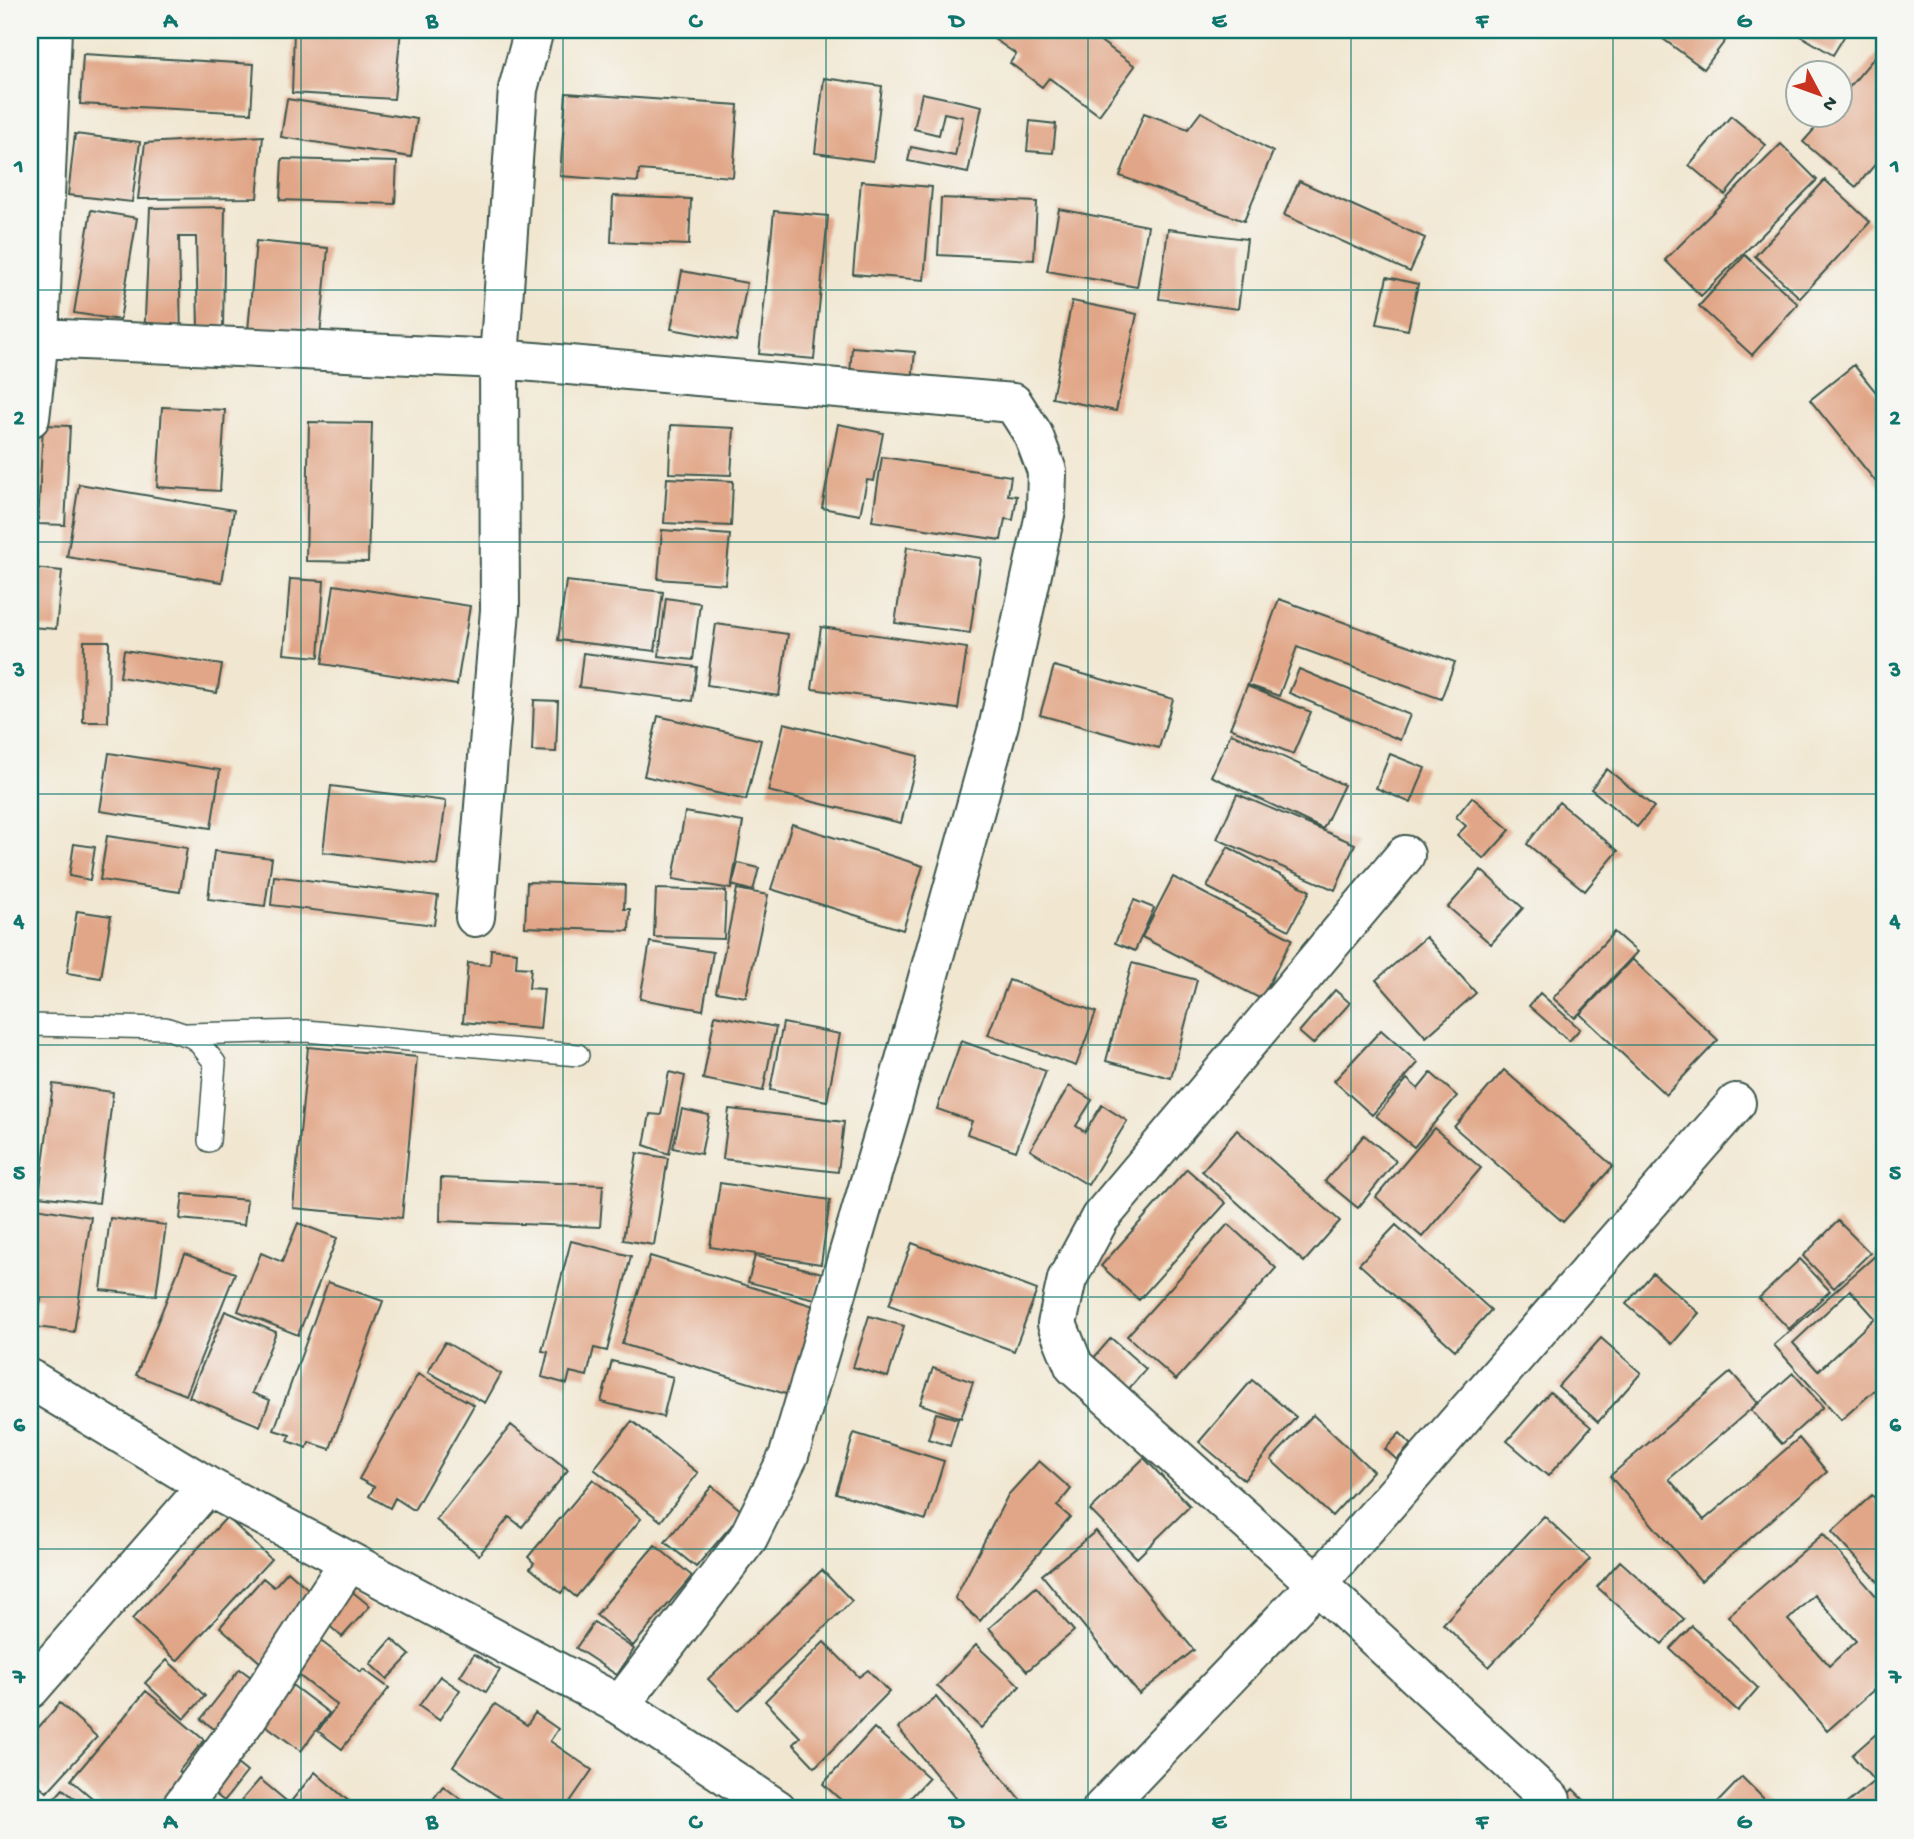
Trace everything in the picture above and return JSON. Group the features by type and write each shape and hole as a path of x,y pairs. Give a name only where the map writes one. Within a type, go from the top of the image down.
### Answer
{"street":[{"path":"475,917 500,610 499,359 518,89 534,30"},
{"path":"30,418 39,338 44,51"},
{"path":"39,338 499,359 1013,403 1034,434 1047,471 1046,510 999,724 891,1110 789,1455 748,1538 620,1705"},
{"path":"1405,855 1100,1218 1067,1279 1057,1324 1074,1366 1317,1584 1551,1800"},
{"path":"1102,1809 1317,1584 1736,1103"},
{"path":"30,1379 207,1486 620,1705 777,1809"},
{"path":"30,1689 207,1486"},
{"path":"180,1809 247,1718 349,1562"}],"lane":[{"path":"30,1025 165,1028 187,1034 306,1031 578,1055"},
{"path":"187,1034 206,1049 215,1063 209,1141"}],"building":[{"path":"294,30 401,30 394,99 292,93"},
{"path":"981,30 1085,30 1135,66 1099,115 1049,78 1042,87 1010,63 1016,54"},
{"path":"1651,30 1733,30 1704,69"},
{"path":"1791,30 1848,30 1833,55"},
{"path":"1884,46 1884,154 1856,187 1803,142 1814,130 1854,130 1854,81"},
{"path":"83,54 254,64 251,113 80,104"},
{"path":"824,78 882,86 873,161 815,153"},
{"path":"566,93 738,105 733,177 639,170 638,182 560,176"},
{"path":"922,93 982,106 968,173 908,161 911,147 955,156 963,117 944,113 939,135 914,129"},
{"path":"287,99 417,119 411,157 281,137"},
{"path":"1201,112 1273,152 1244,221 1120,176 1144,113 1188,129"},
{"path":"1731,116 1766,145 1725,195 1689,165"},
{"path":"1030,121 1056,124 1053,153 1027,151"},
{"path":"75,134 140,142 132,202 68,195"},
{"path":"263,136 257,198 138,199 145,143"},
{"path":"1781,144 1817,180 1701,296 1665,260"},
{"path":"282,159 397,162 395,204 280,200"},
{"path":"1825,180 1870,222 1800,298 1755,256"},
{"path":"861,181 932,187 924,280 853,274"},
{"path":"1299,181 1425,238 1410,272 1284,215"},
{"path":"613,196 691,199 689,245 611,242"},
{"path":"941,198 1037,202 1034,260 938,255"},
{"path":"225,207 223,327 198,328 196,237 179,237 181,338 144,340 150,208"},
{"path":"1059,209 1148,226 1137,287 1047,271"},
{"path":"91,210 137,218 120,320 74,313"},
{"path":"774,211 828,216 814,359 759,354"},
{"path":"1168,229 1247,239 1238,309 1159,299"},
{"path":"256,241 328,248 319,348 247,342"},
{"path":"1745,255 1798,304 1752,355 1699,306"},
{"path":"682,271 747,283 736,341 671,329"},
{"path":"1387,277 1418,284 1408,330 1377,324"},
{"path":"1072,301 1137,314 1116,411 1052,398"},
{"path":"852,347 915,352 912,380 850,375"},
{"path":"1854,365 1884,402 1884,492 1810,400"},
{"path":"162,407 225,410 220,491 157,487"},
{"path":"309,422 372,423 368,562 306,561"},
{"path":"838,424 883,433 874,481 867,480 860,515 822,508"},
{"path":"43,425 70,426 65,525 38,524"},
{"path":"671,425 734,428 731,475 669,473"},
{"path":"882,457 1011,476 1008,495 1017,496 1013,520 1005,519 1001,540 872,521"},
{"path":"667,478 733,481 731,526 664,523"},
{"path":"79,484 234,510 222,582 67,557"},
{"path":"662,530 730,535 725,584 658,579"},
{"path":"907,547 981,558 970,633 895,623"},
{"path":"33,568 62,571 56,629 30,627"},
{"path":"290,579 324,581 319,657 284,654"},
{"path":"566,581 663,592 655,651 558,640"},
{"path":"334,585 470,606 457,685 322,664"},
{"path":"666,598 700,603 693,660 659,656"},
{"path":"1279,599 1455,662 1441,699 1297,647 1279,696 1248,685"},
{"path":"716,624 788,634 779,696 707,685"},
{"path":"821,627 967,648 958,709 812,689"},
{"path":"84,641 109,641 108,722 83,722"},
{"path":"124,650 222,665 217,693 120,677"},
{"path":"583,653 697,667 692,701 579,687"},
{"path":"1054,666 1173,699 1159,748 1040,715"},
{"path":"1299,669 1410,715 1400,740 1289,693"},
{"path":"1247,686 1311,712 1293,754 1230,728"},
{"path":"534,700 558,701 556,752 532,751"},
{"path":"658,716 761,740 746,800 644,776"},
{"path":"784,723 918,756 901,823 768,791"},
{"path":"1231,733 1344,785 1323,829 1211,776"},
{"path":"109,753 220,770 211,828 100,811"},
{"path":"1390,754 1425,768 1411,803 1376,788"},
{"path":"1607,769 1654,807 1637,827 1591,789"},
{"path":"331,786 446,801 437,865 323,852"},
{"path":"1237,794 1355,844 1335,890 1217,839"},
{"path":"1472,797 1510,830 1484,859 1457,835 1466,826 1456,817"},
{"path":"1559,802 1618,851 1585,891 1527,844"},
{"path":"685,812 743,822 731,889 673,879"},
{"path":"792,824 923,866 903,930 771,889"},
{"path":"107,836 187,848 180,892 100,880"},
{"path":"74,844 95,847 90,880 69,876"},
{"path":"1228,847 1310,891 1289,930 1207,887"},
{"path":"214,851 272,858 265,906 208,899"},
{"path":"738,863 759,868 753,891 732,885"},
{"path":"1481,870 1523,908 1491,944 1448,907"},
{"path":"274,876 438,896 434,925 271,905"},
{"path":"1173,877 1292,939 1261,999 1142,937"},
{"path":"527,882 625,885 624,909 630,909 629,931 525,927"},
{"path":"656,889 726,891 724,939 654,937"},
{"path":"737,889 768,895 746,997 716,992"},
{"path":"1134,900 1154,908 1135,951 1115,943"},
{"path":"77,911 111,916 101,978 67,973"},
{"path":"1614,932 1637,952 1575,1018 1553,998"},
{"path":"1426,937 1476,993 1426,1037 1376,980"},
{"path":"650,942 713,952 703,1010 640,999"},
{"path":"491,949 517,952 516,967 531,968 529,988 544,989 540,1029 463,1022 468,963 490,965"},
{"path":"1632,959 1718,1040 1666,1095 1580,1014"},
{"path":"1132,963 1197,980 1171,1078 1106,1061"},
{"path":"1009,980 1096,1012 1076,1066 988,1035"},
{"path":"1335,990 1350,1003 1313,1044 1299,1032"},
{"path":"1540,993 1580,1029 1569,1041 1529,1006"},
{"path":"715,1015 776,1027 763,1091 703,1079"},
{"path":"783,1023 840,1034 827,1101 770,1090"},
{"path":"1381,1030 1418,1063 1372,1115 1334,1081"},
{"path":"961,1041 1046,1071 1016,1151 967,1134 972,1121 937,1109"},
{"path":"308,1047 417,1057 402,1218 293,1208"},
{"path":"1504,1070 1613,1166 1563,1222 1454,1127"},
{"path":"669,1072 685,1076 669,1154 644,1145 650,1114 661,1115"},
{"path":"1431,1073 1457,1096 1414,1147 1376,1116 1407,1079 1418,1089"},
{"path":"53,1084 113,1092 99,1203 39,1196"},
{"path":"1069,1086 1092,1100 1076,1126 1085,1132 1102,1105 1127,1121 1088,1185 1030,1150"},
{"path":"682,1109 709,1115 701,1154 673,1148"},
{"path":"729,1109 844,1122 838,1172 723,1159"},
{"path":"1434,1128 1481,1168 1422,1237 1376,1197"},
{"path":"1237,1130 1340,1221 1304,1262 1202,1171"},
{"path":"1364,1135 1396,1161 1358,1208 1325,1181"},
{"path":"637,1153 668,1158 654,1245 623,1240"},
{"path":"1187,1169 1226,1203 1139,1300 1101,1266"},
{"path":"441,1178 603,1185 600,1227 440,1221"},
{"path":"720,1183 830,1200 821,1264 710,1247"},
{"path":"183,1194 247,1200 244,1225 180,1219"},
{"path":"36,1208 91,1217 74,1332 36,1327 41,1299 30,1297 30,1247"},
{"path":"110,1218 166,1225 156,1296 101,1290"},
{"path":"1838,1221 1870,1253 1834,1288 1803,1256"},
{"path":"298,1223 337,1238 298,1335 238,1311 261,1253 282,1262"},
{"path":"1228,1224 1276,1268 1176,1380 1127,1336"},
{"path":"1396,1225 1491,1310 1455,1350 1359,1264"},
{"path":"571,1241 631,1256 607,1351 594,1348 587,1376 570,1372 567,1384 542,1377 548,1352 542,1351"},
{"path":"912,1243 1037,1290 1014,1351 889,1305"},
{"path":"1884,1248 1884,1382 1841,1420 1774,1345","holes":["1850,1290 1875,1318 1818,1371 1793,1343"]},
{"path":"185,1254 235,1273 186,1395 136,1375"},
{"path":"650,1256 817,1307 789,1395 622,1344"},
{"path":"755,1256 822,1273 815,1299 748,1282"},
{"path":"1800,1259 1830,1291 1789,1329 1759,1298"},
{"path":"1653,1273 1699,1313 1672,1344 1626,1304"},
{"path":"328,1282 383,1301 330,1449 309,1442 307,1448 288,1441 290,1435 274,1430"},
{"path":"225,1311 276,1332 252,1393 270,1400 260,1426 189,1397"},
{"path":"869,1316 904,1326 888,1377 853,1367"},
{"path":"1111,1338 1146,1369 1127,1391 1092,1360"},
{"path":"1601,1338 1641,1373 1598,1422 1558,1386"},
{"path":"445,1342 501,1374 485,1403 428,1372"},
{"path":"612,1361 673,1377 663,1417 601,1402"},
{"path":"933,1368 973,1382 961,1418 920,1404"},
{"path":"1731,1372 1758,1403 1669,1479 1704,1520 1799,1438 1827,1472 1701,1581 1610,1476"},
{"path":"1793,1373 1823,1407 1782,1444 1751,1410"},
{"path":"418,1374 474,1405 414,1510 395,1498 390,1508 369,1496 374,1487 359,1479"},
{"path":"1252,1380 1296,1417 1244,1480 1199,1442"},
{"path":"1550,1392 1591,1427 1548,1476 1507,1441"},
{"path":"936,1413 958,1419 950,1446 928,1439"},
{"path":"1313,1415 1373,1471 1332,1516 1271,1460"},
{"path":"632,1421 698,1473 661,1521 594,1469"},
{"path":"511,1425 568,1470 522,1527 509,1517 479,1555 436,1520"},
{"path":"854,1433 944,1461 926,1520 836,1493"},
{"path":"1400,1433 1411,1444 1397,1460 1385,1449"},
{"path":"1144,1458 1190,1506 1137,1558 1090,1510"},
{"path":"1039,1461 1071,1489 1057,1506 1070,1517 980,1621 955,1598 1008,1495"},
{"path":"593,1479 641,1519 576,1597 565,1588 561,1593 530,1568 534,1563 528,1557"},
{"path":"712,1486 743,1512 696,1567 665,1542"},
{"path":"1872,1495 1884,1508 1884,1588 1832,1532"},
{"path":"1544,1516 1590,1559 1489,1667 1443,1624"},
{"path":"227,1517 271,1559 177,1661 132,1619"},
{"path":"1096,1531 1194,1650 1139,1694 1042,1575"},
{"path":"1823,1534 1884,1605 1884,1681 1827,1731 1728,1616","holes":["1814,1595 1856,1641 1829,1666 1788,1620"]},
{"path":"655,1545 692,1576 633,1646 596,1615"},
{"path":"1620,1561 1684,1619 1662,1644 1597,1587"},
{"path":"822,1570 852,1601 738,1710 708,1679"},
{"path":"288,1571 319,1599 262,1664 220,1627 263,1578 274,1587"},
{"path":"1036,1587 1074,1631 1027,1671 989,1628"},
{"path":"349,1589 370,1606 342,1637 323,1620"},
{"path":"594,1622 634,1649 617,1675 576,1648"},
{"path":"1692,1626 1758,1688 1738,1711 1670,1649"},
{"path":"317,1638 361,1672 363,1669 389,1688 342,1749 318,1731 337,1705 292,1670"},
{"path":"392,1639 410,1655 387,1679 370,1664"},
{"path":"824,1642 859,1677 868,1670 889,1692 815,1767 793,1744 800,1737 765,1701"},
{"path":"976,1645 1020,1686 981,1728 937,1686"},
{"path":"474,1654 500,1670 486,1692 460,1676"},
{"path":"167,1660 205,1696 184,1719 145,1683"},
{"path":"240,1669 255,1680 217,1731 201,1719"},
{"path":"440,1676 460,1690 439,1720 419,1706"},
{"path":"292,1685 329,1713 301,1751 264,1724"},
{"path":"146,1691 204,1740 179,1771 193,1783 163,1809 153,1800 146,1809 105,1809 71,1780"},
{"path":"936,1697 1028,1809 964,1809 898,1728"},
{"path":"60,1703 97,1737 47,1792 30,1777 30,1737"},
{"path":"495,1704 527,1725 535,1713 558,1729 550,1741 592,1770 565,1809 516,1809 453,1766"},
{"path":"1884,1727 1884,1809 1840,1809 1874,1781 1852,1755"},
{"path":"874,1728 929,1778 900,1809 851,1809 823,1784"},
{"path":"232,1760 247,1772 224,1801 209,1789"},
{"path":"315,1772 353,1805 350,1809 304,1809 292,1800"},
{"path":"1742,1777 1774,1809 1719,1809 1715,1805"},
{"path":"260,1779 296,1809 234,1809"},
{"path":"443,1786 474,1809 426,1809"},
{"path":"63,1789 87,1809 45,1809"},
{"path":"1573,1789 1593,1809 1566,1809 1560,1803"}]}
